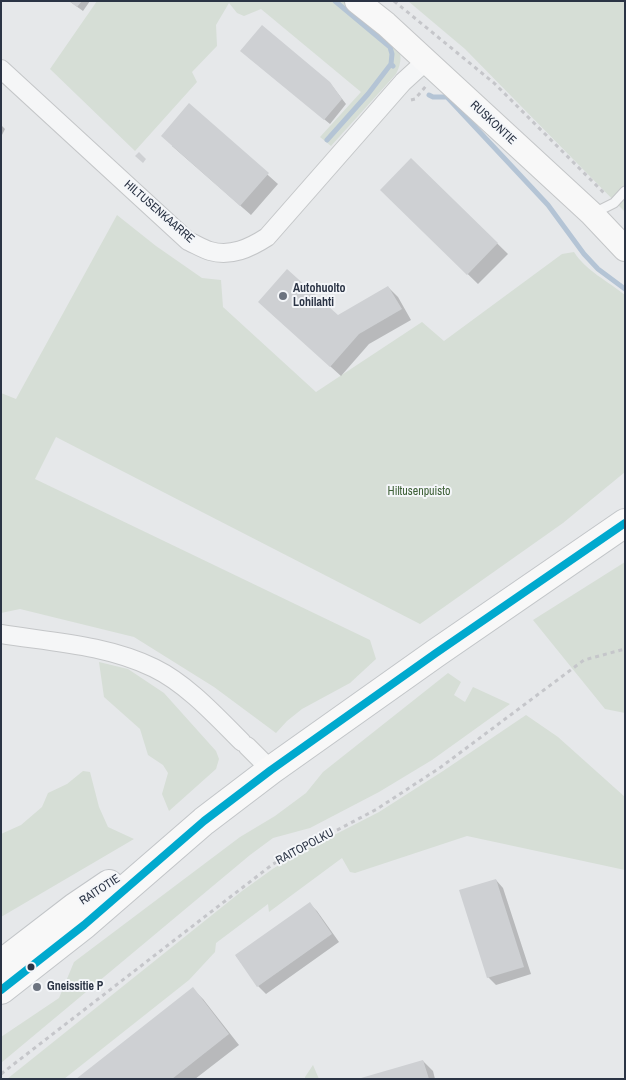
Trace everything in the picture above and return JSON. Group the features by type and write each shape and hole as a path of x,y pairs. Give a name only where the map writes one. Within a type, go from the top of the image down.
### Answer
{"main road":[{"name":"RUSKONTIE","path":"357,1 386,24 592,214 625,249"},
{"name":"RAITOTIE","path":"1,964 75,907 204,821 436,652 625,523"},
{"name":"RAITOTIE","path":"1,990 84,925 204,821"}],"street":[{"name":"HILTUSENKAARRE","path":"1,70 188,241 210,252 230,253 249,248 267,237 403,82 426,61"},
{"path":"1,634 111,652 155,669 170,678 207,707 272,770"}],"lane":[{"path":"592,214 614,203 625,192"}],"path":[{"path":"394,1 494,83 614,203"},
{"name":"RAITOPOLKU","path":"1,1074 273,864 377,809 441,768 584,660 625,649"}],"green space":[{"path":"97,1 344,1 396,42 400,54 400,62 396,74 331,146 320,137 361,92 261,9 244,16 237,13 229,3 216,25 217,46 192,72 197,82 135,151 50,69"},
{"path":"408,1 625,1 625,212 465,49"},
{"name":"Hiltusenpuisto","path":"117,215 156,246 202,278 221,280 223,307 316,392 422,322 444,341 562,254 574,252 585,265 625,295 625,472 563,523 420,624 56,437 35,479 370,640 376,659 350,683 302,709 276,733 214,687 134,637 20,609 1,613 1,393 16,399"},
{"path":"625,562 625,713 605,709 533,620"},
{"path":"99,662 128,669 164,693 216,751 219,759 216,769 169,811 162,794 168,773 163,765 148,755 140,729 104,697"},
{"path":"448,673 461,682 454,695 465,702 473,687 510,704 432,760 379,792 310,828 273,838 250,855 1,1063 1,1037 59,998 74,962 240,837 275,816 306,793 323,772"},
{"path":"526,715 558,737 625,797 625,870 467,836 355,873 350,872 342,858 269,912 268,904 216,943 215,952 189,980 64,1079 7,1079 242,891 274,868 379,812"},
{"path":"83,771 90,772 99,807 108,827 134,839 1,917 1,834 21,825 42,807 48,793 67,784"},
{"path":"313,1065 319,1079 305,1079 305,1077"}],"building":[{"path":"69,1 82,1 77,7"},
{"path":"262,25 330,82 342,99 324,120 240,51"},
{"path":"189,103 269,173 240,206 161,136"},
{"path":"139,152 146,159 143,163 135,156"},
{"path":"411,158 498,243 467,275 380,190"},
{"path":"287,269 338,315 388,286 402,309 359,334 330,367 258,302"},
{"path":"496,879 524,967 487,978 459,890"},
{"path":"310,902 332,934 257,987 235,955"},
{"path":"193,987 229,1034 172,1079 76,1079"},
{"path":"423,1060 429,1079 361,1079 361,1078"}],"waterway":[{"path":"335,1 390,47 392,54 391,64 393,66"},
{"path":"327,140 368,94 391,64"},
{"path":"429,95 433,97 447,97 548,205 584,254 598,269 625,289"}],"transit line":[{"path":"1,990 84,925 204,821 271,770 436,653 625,523"}],"place":[{"name":"Autohuolto Lohilahti","path":"283,296"},
{"name":"Gneissitie P","path":"37,987"}]}
